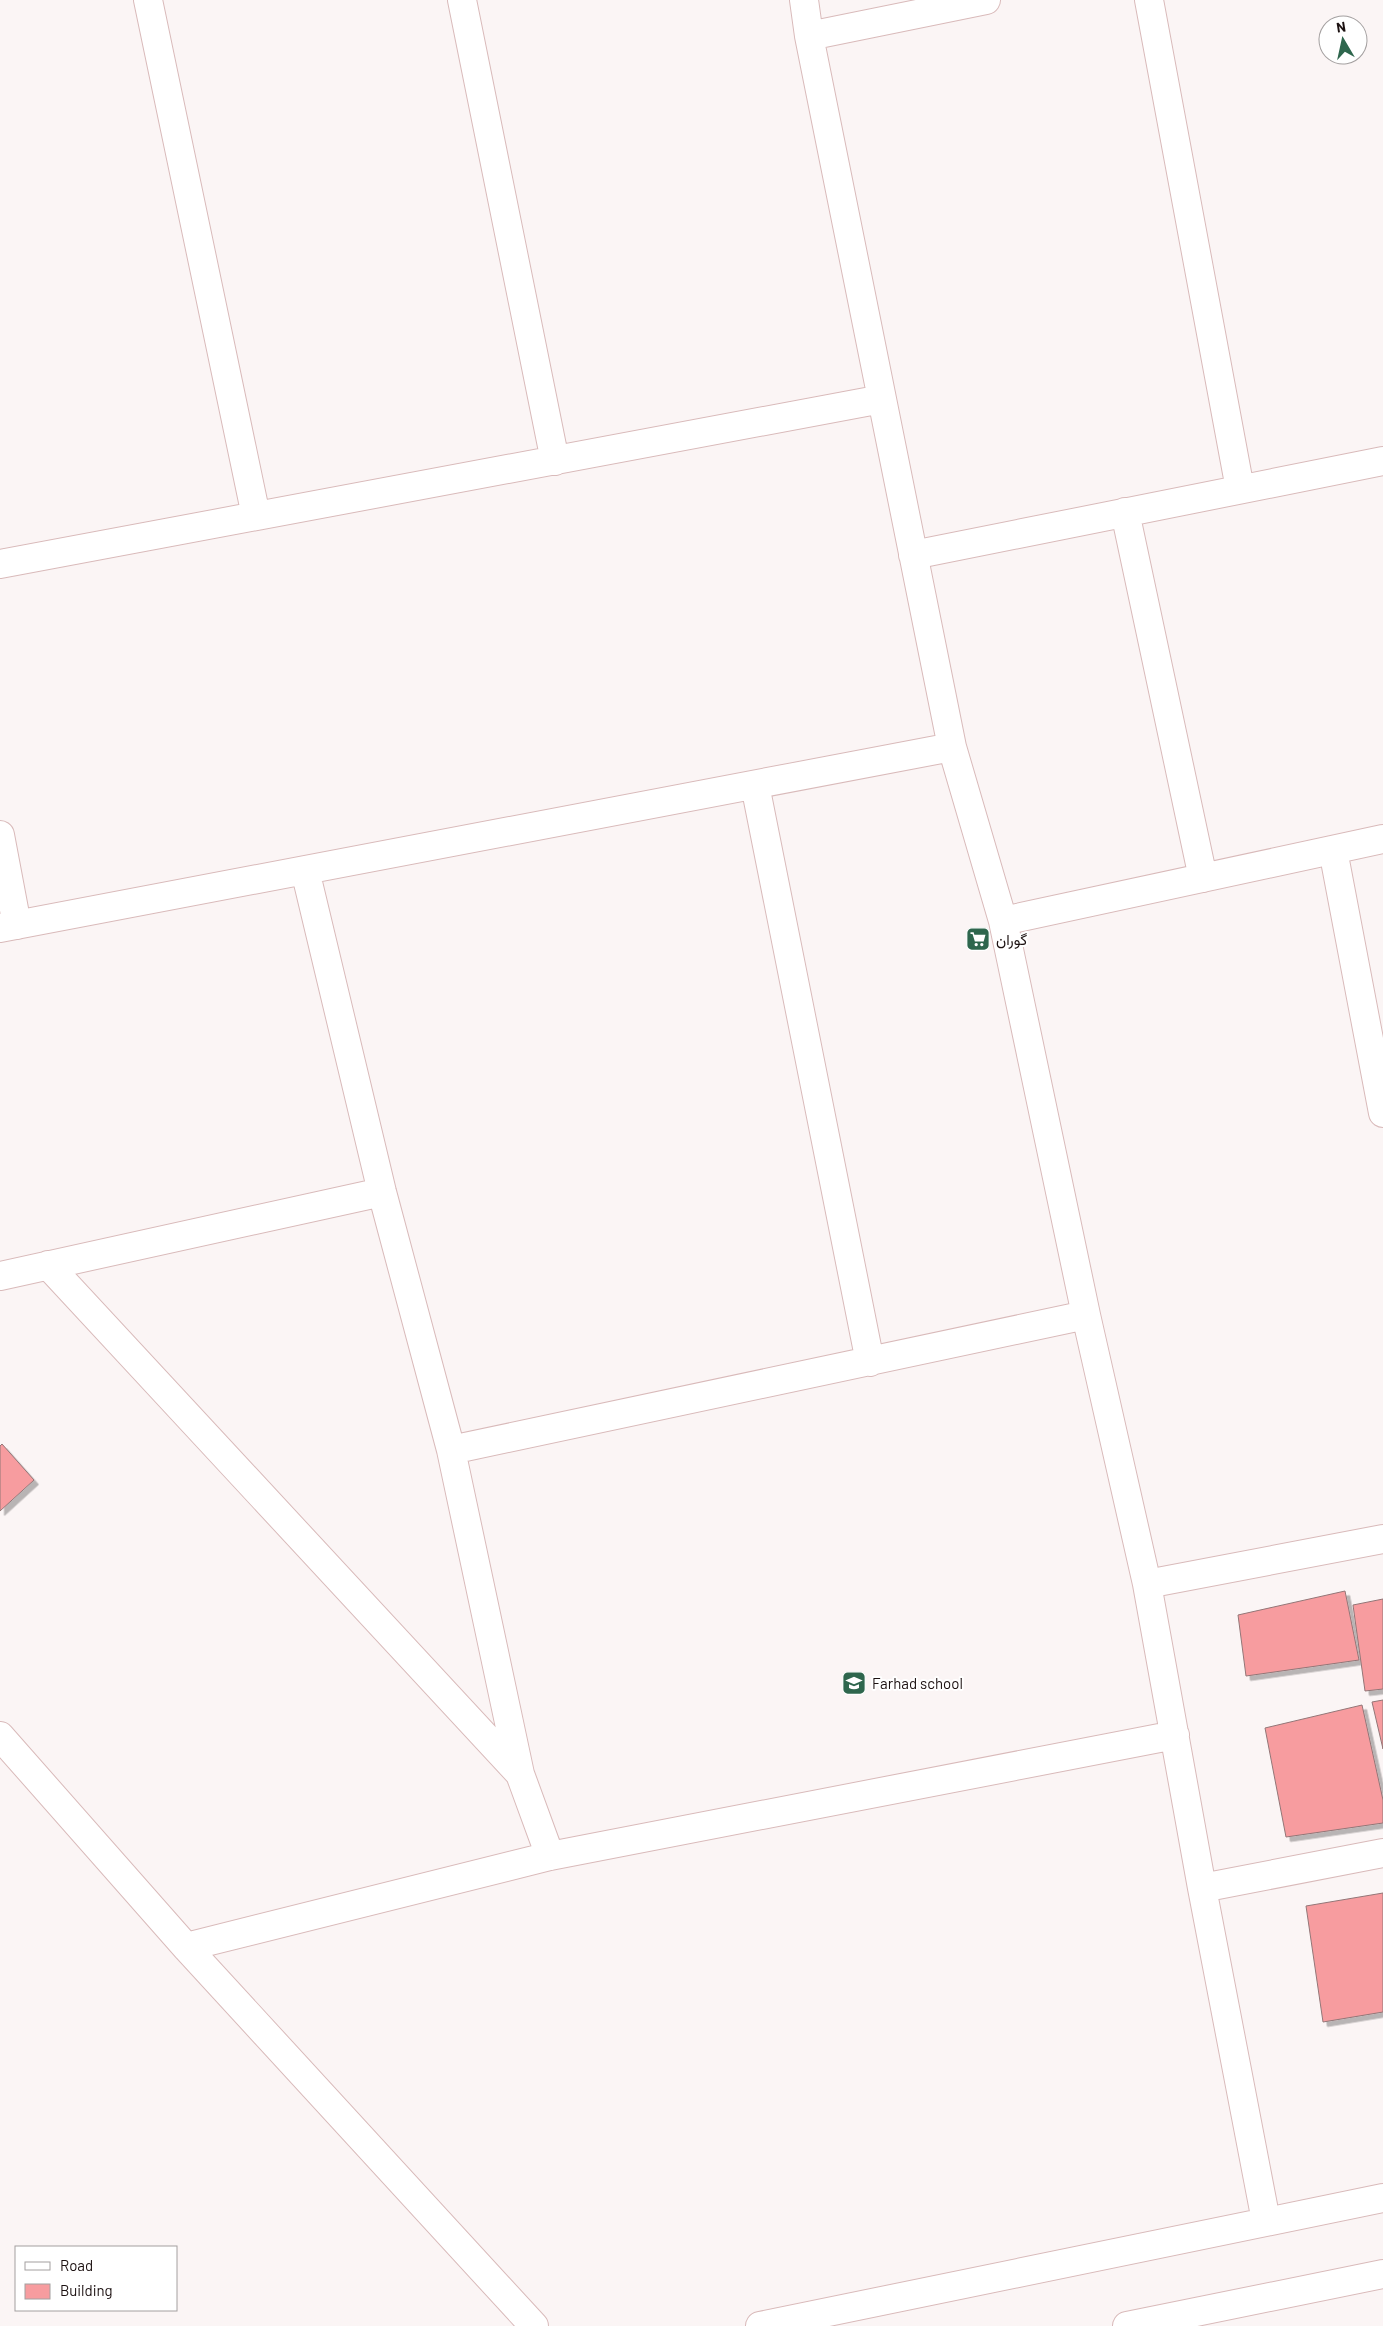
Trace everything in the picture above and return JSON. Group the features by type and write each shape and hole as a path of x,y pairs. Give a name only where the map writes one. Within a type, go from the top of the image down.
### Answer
{"street":[{"path":"148,0 256,516"},
{"path":"462,0 555,461"},
{"path":"804,0 809,36 952,747 1003,921 1086,1315 1148,1584 1202,1888 1266,2221"},
{"path":"809,36 986,0"},
{"path":"1149,0 1240,489"},
{"path":"0,564 882,399"},
{"path":"913,555 1383,461"},
{"path":"1124,512 1203,878"},
{"path":"0,835 9,926 952,747"},
{"path":"755,785 870,1362"},
{"path":"1003,921 1383,839"},
{"path":"1333,850 1383,1113"},
{"path":"305,870 382,1192 451,1450 520,1774 550,1856"},
{"path":"0,1276 382,1192"},
{"path":"48,1265 520,1774"},
{"path":"451,1450 1086,1315"},
{"path":"1148,1584 1383,1539"},
{"path":"186,1947 550,1856 1175,1735"},
{"path":"0,1736 186,1947 534,2326"},
{"path":"1202,1888 1383,1853"},
{"path":"760,2326 1383,2198"},
{"path":"1128,2326 1383,2274"}],"building":[{"path":"2,1444 34,1480 0,1511 0,1446"},
{"path":"1345,1591 1359,1660 1246,1676 1238,1615"},
{"path":"1383,1599 1383,1689 1365,1691 1353,1605"},
{"path":"1383,1700 1383,1749 1372,1702"},
{"path":"1362,1705 1383,1800 1383,1823 1286,1837 1265,1728"},
{"path":"1383,1893 1383,2012 1323,2022 1306,1906"}],"place":[{"name":"گوران","path":"978,939"},
{"name":"Farhad school","path":"854,1683"}]}
